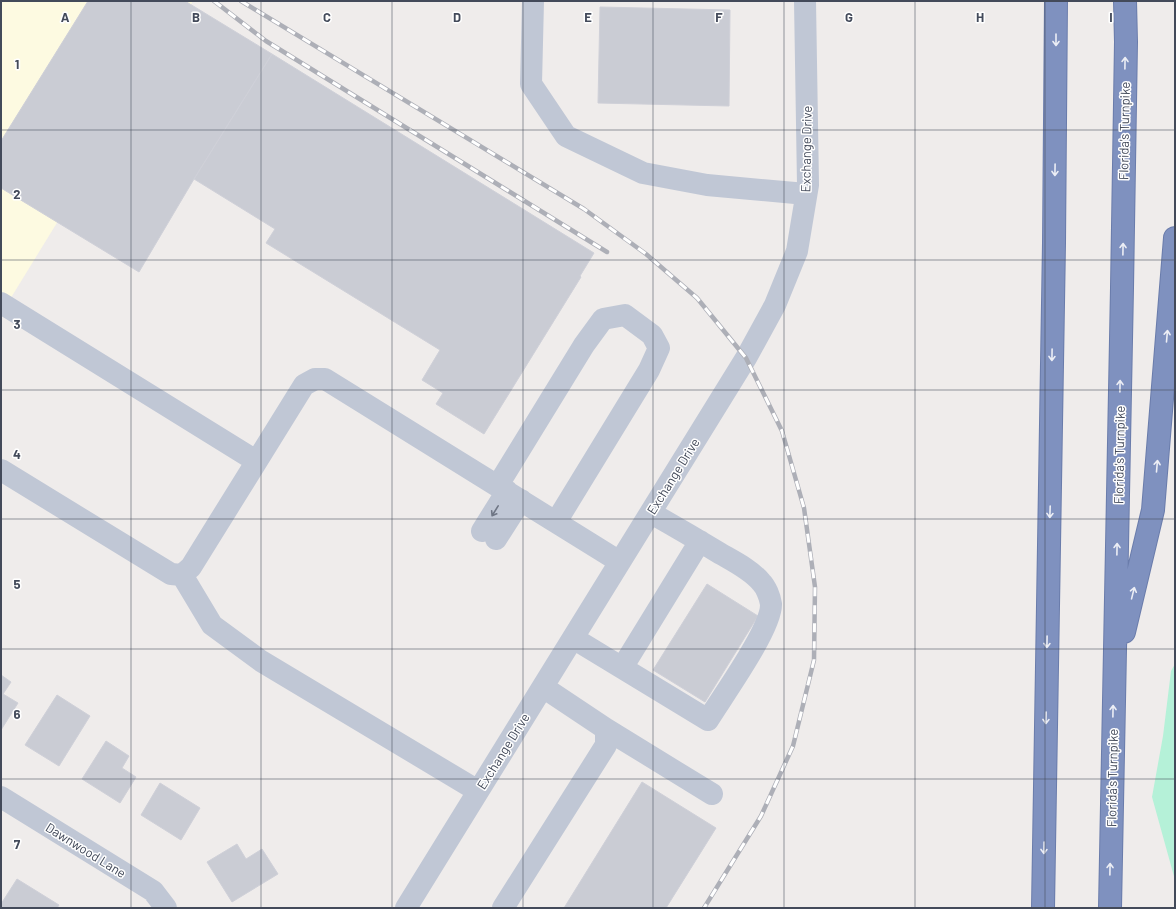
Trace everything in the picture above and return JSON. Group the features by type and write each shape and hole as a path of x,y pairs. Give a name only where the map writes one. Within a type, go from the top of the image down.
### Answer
{"highway":[{"path":"1043,908 1054,250 1056,1"},
{"name":"Florida's Turnpike","path":"1110,908 1122,288 1126,42 1125,1"},
{"path":"1114,672 1153,510 1175,238"}],"street":[{"path":"533,1 531,84 566,136 643,173 707,184 806,194"},
{"name":"Exchange Drive","path":"406,908 746,358 775,305 797,251 808,185 805,1"},
{"path":"1,303 256,461"},
{"path":"490,535 509,492 584,345 603,318 625,314 652,335 659,348 649,370 556,522"},
{"path":"1,470 171,574 182,575 191,567 304,385 315,379 325,379 620,562"},
{"path":"573,638 708,720 765,628 770,616 771,604 768,593 762,583 753,574 651,513"},
{"path":"622,668 700,541"},
{"path":"182,575 212,625 255,656 314,693 478,791"},
{"path":"543,687 606,729 712,794"},
{"path":"503,908 606,745 606,729"},
{"name":"Dawnwood Lane","path":"1,797 153,891 166,908"}],"shaded area":[{"path":"1,1 193,1 1,314"}],"green space":[{"path":"1175,664 1175,880 1152,797 1163,736 1171,671"}],"building":[{"path":"88,1 185,1 272,54 194,179 139,272 1,188 1,141"},
{"path":"600,7 730,10 729,106 598,103"},
{"path":"272,54 594,253 580,276 581,277 484,434 436,404 443,393 422,380 440,350 266,243 275,229 194,179"},
{"path":"707,584 758,616 705,702 653,670"},
{"path":"1,675 11,682 3,694 18,703 1,730"},
{"path":"57,695 90,716 59,766 25,745"},
{"path":"106,741 129,756 122,768 136,777 120,803 82,779"},
{"path":"642,782 716,828 666,908 564,908"},
{"path":"160,783 200,808 181,840 141,815"},
{"path":"237,844 246,859 262,849 278,874 232,902 207,862"},
{"path":"17,879 59,905 57,908 1,908 1,904"}],"railway":[{"path":"214,1 266,41 607,252"},
{"path":"241,1 584,209 646,254 697,298 746,358 782,431 804,508 815,587 814,660 793,746 761,816 704,908"}]}
